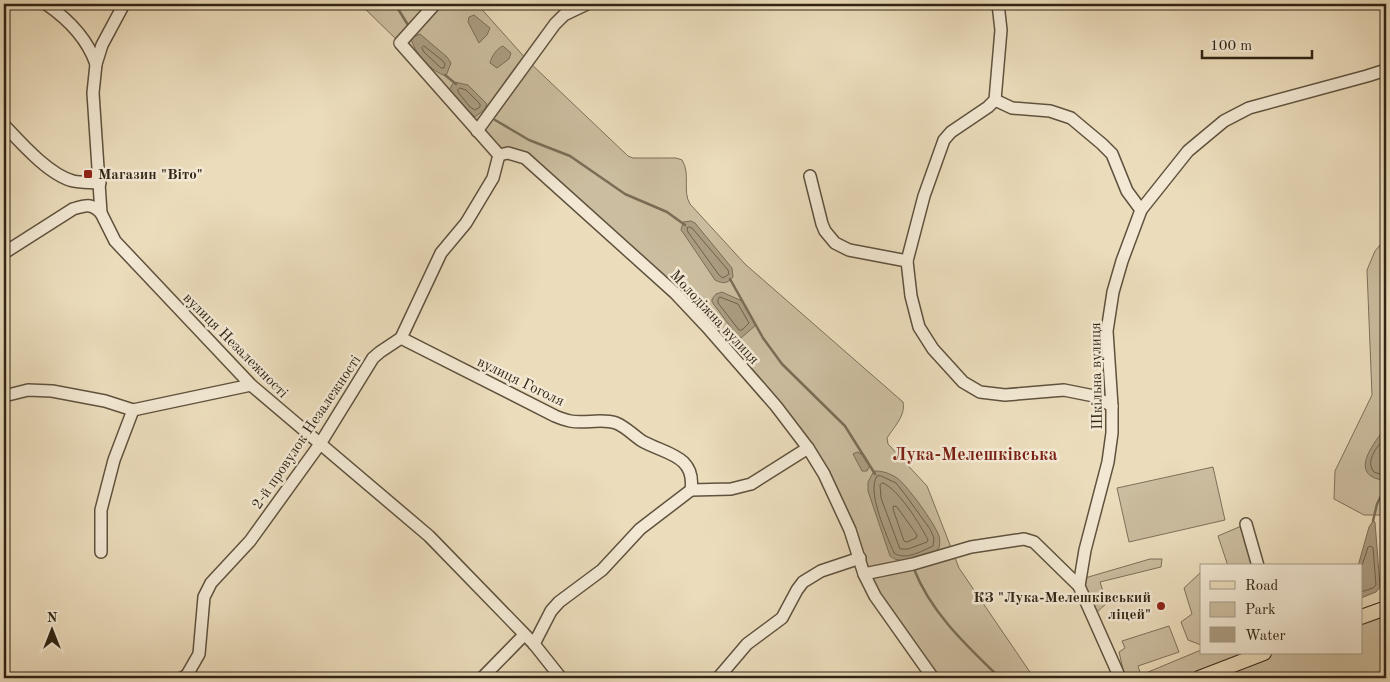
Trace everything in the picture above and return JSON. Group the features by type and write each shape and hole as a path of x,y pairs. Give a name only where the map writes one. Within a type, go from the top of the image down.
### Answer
{"main road":[{"path":"1362,618 1386,608"},
{"path":"1199,678 1261,654"}],"street":[{"path":"46,4 71,24 87,44 96,64"},
{"name":"вулиця Незалежності","path":"124,4 102,45 96,64 93,93 101,213 115,242 251,385 429,536 534,644 561,678"},
{"path":"434,4 400,43 498,155"},
{"path":"477,131 555,24 564,15 587,4"},
{"path":"998,4 1000,30 995,100 988,107 951,132 944,140 924,196 907,261 911,296 919,327 933,350 963,382 980,392 996,395 1054,390 1074,391 1094,396 1112,406"},
{"name":"Шкільна вулиця","path":"1080,586 1085,550 1109,454 1112,433 1107,331 1113,292 1122,261 1141,210 1188,151 1224,121 1249,108 1386,70"},
{"path":"995,100 1012,108 1050,111 1071,118 1112,154 1129,194 1141,210"},
{"path":"4,125 39,161 65,178 73,181 100,183"},
{"name":"Молодіжна вулиця","path":"498,155 508,153 525,158 661,281 707,327 770,399 808,448 824,474 850,530 864,574 875,596 933,678"},
{"name":"2-й провулок Незалежності","path":"182,678 187,675 199,654 204,598 211,583 250,542 320,444 373,358 400,338 441,253 466,223 493,178 498,155"},
{"path":"810,176 819,217 825,231 835,243 849,250 907,261"},
{"path":"4,253 73,209 86,205 95,207 101,213"},
{"name":"вулиця Гоголя","path":"400,338 555,416 569,421 616,423 626,428 651,446 680,458 690,470 691,490"},
{"path":"4,396 28,390 52,391 105,401 133,410 251,385"},
{"path":"101,552 101,510 114,460 133,410"},
{"path":"534,644 551,611 559,602 602,570 640,530 691,490 731,489 751,484 808,448"},
{"path":"1246,524 1257,564"},
{"path":"864,574 913,564 971,547 1024,539 1034,542 1080,586 1120,678"},
{"path":"718,678 748,644 782,618 796,590 803,582 814,574 860,558"},
{"path":"482,678 524,634"}],"green space":[{"path":"360,4 477,4 528,61 628,156 633,158 676,158 682,160 685,165 687,194 690,204 745,264 903,402 903,412 887,438 888,444 927,486 959,568 1034,678 933,678 875,596 824,474 707,327 525,158 499,155 400,43"},
{"path":"1386,238 1386,515 1364,515 1334,499 1335,471 1372,395 1367,270 1375,251"},
{"path":"1213,467 1225,520 1129,542 1117,488"},
{"path":"1246,524 1257,564 1227,564 1218,536"},
{"path":"1150,559 1162,559 1161,567 1100,582 1107,603 1097,612 1084,587 1085,578"},
{"path":"1200,573 1200,645 1188,640 1181,622 1192,614 1184,588"},
{"path":"1386,608 1386,678 1125,678 1119,652 1125,648 1122,641 1169,626 1179,652 1138,666 1141,675 1200,650 1200,654 1362,654 1362,617"}],"water":[{"path":"474,15 490,28 487,35 479,43 468,22 469,17"},
{"path":"420,34 447,57 451,63 446,76 430,66 416,50 411,38"},
{"path":"503,46 511,53 509,59 497,68 490,63 493,56"},
{"path":"454,82 468,85 487,104 485,109 475,117 449,90"},
{"path":"691,221 695,223 732,268 733,277 729,281 723,283 715,280 681,230 683,222"},
{"path":"722,292 742,301 756,325 741,338 738,337 712,302 716,294"},
{"path":"1386,427 1386,481 1371,476 1366,471 1365,465 1366,458"},
{"path":"857,452 864,455 870,465 867,471 862,471 853,454"},
{"path":"874,471 880,471 897,478 914,496 939,536 939,548 936,551 907,561 901,561 890,556 868,491 868,482"},
{"path":"1373,521 1375,522 1380,587 1376,592 1362,598 1362,564 1359,564 1369,527"}],"waterway":[{"path":"395,4 408,25"},
{"path":"445,75 456,84"},
{"path":"495,120 529,140 570,156 625,194 667,212 685,225"},
{"path":"730,279 763,338 782,364 845,426 875,474"},
{"path":"1373,521 1377,504 1383,492"},
{"path":"914,569 930,600 951,628 1000,678"}],"place":[{"name":"Магазин \"Віто\"","path":"88,174"},
{"name":"КЗ \"Лука-Мелешківський ліцей\"","path":"1161,606"}],"district":[{"name":"Лука-Мелешківська","path":"975,454"}]}
